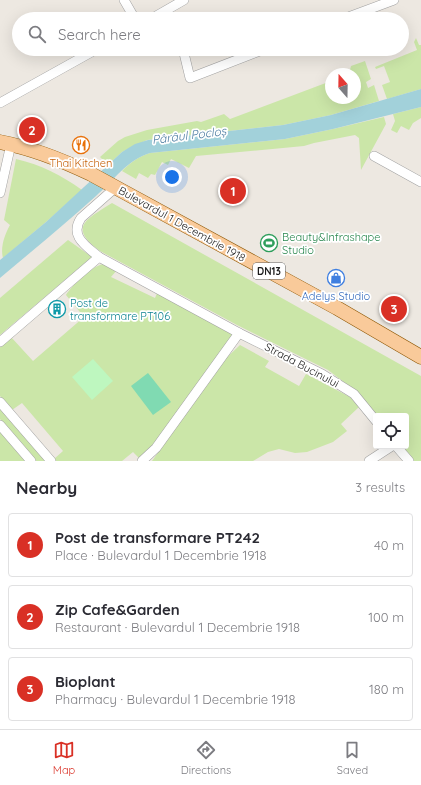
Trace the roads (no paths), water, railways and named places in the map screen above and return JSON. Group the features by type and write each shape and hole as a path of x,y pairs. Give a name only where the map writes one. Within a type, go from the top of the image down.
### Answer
{"main road":[{"name":"Bulevardul 1 Decembrie 1918","path":"5,143 43,153 91,174 337,308 421,358"}],"street":[{"path":"124,0 131,12"},
{"path":"170,12 184,0"},
{"path":"362,12 394,0"},
{"path":"0,103 84,56"},
{"path":"185,56 190,78 247,56"},
{"path":"0,193 5,143"},
{"path":"374,156 421,182"},
{"name":"Strada Bucinului","path":"115,188 81,218 77,224 76,232 79,239 99,257 239,333 322,374 354,394 373,417"},
{"path":"0,342 99,257"},
{"path":"142,461 156,448 239,333"},
{"path":"0,402 51,461"},
{"path":"0,425 31,461"},
{"path":"369,461 387,449"},
{"path":"399,449 409,461"}],"water":[{"name":"Pârâul Pocloș","path":"421,89 421,107 333,129 285,139 150,153 142,156 127,166 84,206 0,278 0,260 46,222 122,152 135,144 148,140 283,125 331,115"}],"place":[{"name":"Zip Cafe&Garden","path":"32,130"},
{"name":"Thai Kitchen","path":"81,145"},
{"name":"Post de transformare PT242","path":"233,191"},
{"name":"Beauty&Infrashape Studio","path":"269,243"},
{"name":"Adelys Studio","path":"336,278"},
{"name":"Post de transformare PT106","path":"57,309"},
{"name":"Bioplant","path":"394,309"}]}
